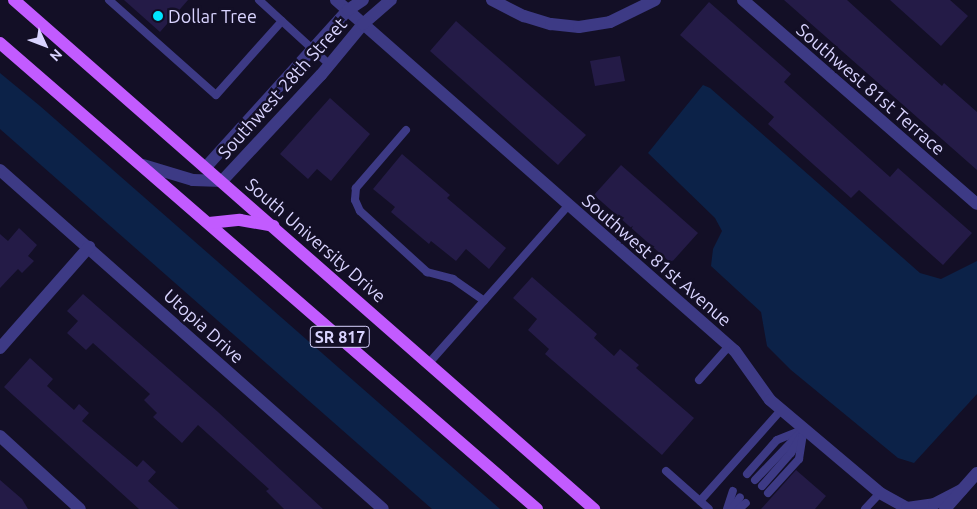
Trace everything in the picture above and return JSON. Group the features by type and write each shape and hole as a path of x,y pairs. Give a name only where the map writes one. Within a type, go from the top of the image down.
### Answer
{"main road":[{"name":"South University Drive","path":"14,0 594,509"},
{"name":"SR 817","path":"0,43 143,165 537,509"},
{"path":"209,223 240,220 273,226"}],"street":[{"name":"Southwest 81st Avenue","path":"336,0 729,346 781,410 880,493 907,508 934,504 962,489"},
{"name":"Southwest 28th Street","path":"206,167 348,10 362,0"},
{"name":"Southwest 28th Street","path":"222,181 330,65 363,24 391,0"},
{"path":"492,0 524,16 551,24 579,27 610,22 655,0"},
{"name":"Southwest 81st Terrace","path":"743,0 977,204"},
{"path":"143,165 193,180 222,181"},
{"name":"Utopia Drive","path":"0,170 383,509"},
{"path":"0,348 88,247"},
{"path":"0,436 80,509"},
{"path":"945,509 977,472"}],"lane":[{"path":"109,0 216,95 282,21"},
{"path":"259,0 330,65"},
{"path":"406,130 356,188 355,200 360,211 427,272 453,279 484,301"},
{"path":"429,363 569,205"},
{"path":"699,380 729,346"},
{"path":"700,501 781,410"},
{"path":"747,474 777,440 804,429"},
{"path":"755,480 804,429"},
{"path":"762,486 791,453 804,429"},
{"path":"768,492 799,460 804,429"},
{"path":"666,471 709,509"},
{"path":"727,509 733,490"},
{"path":"865,509 880,493"},
{"path":"732,509 740,497"},
{"path":"739,509 746,503"}],"water":[{"path":"0,73 500,509 432,509 0,129"},
{"path":"703,85 710,88 920,273 941,279 977,261 977,394 914,463 898,458 791,370 767,346 761,312 711,266 713,249 722,231 715,218 648,153"}],"building":[{"name":"Dollar Tree","path":"124,0 188,0 160,32"},
{"path":"784,0 847,0 942,86 944,83 977,112 977,170"},
{"path":"890,0 950,0 968,16 941,46"},
{"path":"709,2 791,74 784,82 890,177 898,168 972,233 943,265 859,190 851,198 768,124 774,117 680,35"},
{"path":"456,21 586,135 558,165 430,51"},
{"path":"620,56 625,81 595,86 590,61"},
{"path":"330,98 370,134 331,181 317,169 308,179 280,154"},
{"path":"402,154 450,195 447,198 506,248 489,269 466,249 456,261 431,241 429,244 391,212 395,207 373,189"},
{"path":"621,165 698,233 671,263 594,195"},
{"path":"19,228 37,245 28,256 34,261 22,273 18,269 0,288 0,234 8,241"},
{"path":"532,277 597,334 594,338 614,356 620,349 639,365 636,368 694,418 662,455 545,354 549,349 528,330 537,319 513,298"},
{"path":"83,294 218,412 323,509 284,509 266,491 269,489 198,425 182,443 153,417 157,413 144,400 150,394 93,343 86,350 67,333 78,321 67,311"},
{"path":"30,358 53,379 47,386 74,410 79,404 89,413 82,421 137,467 143,460 156,472 148,481 179,509 139,509 4,387"},
{"path":"796,470 826,496 815,509 761,509"},
{"path":"0,480 22,499 28,509 0,509"}],"place":[{"name":"Dollar Tree","path":"158,16"}]}
